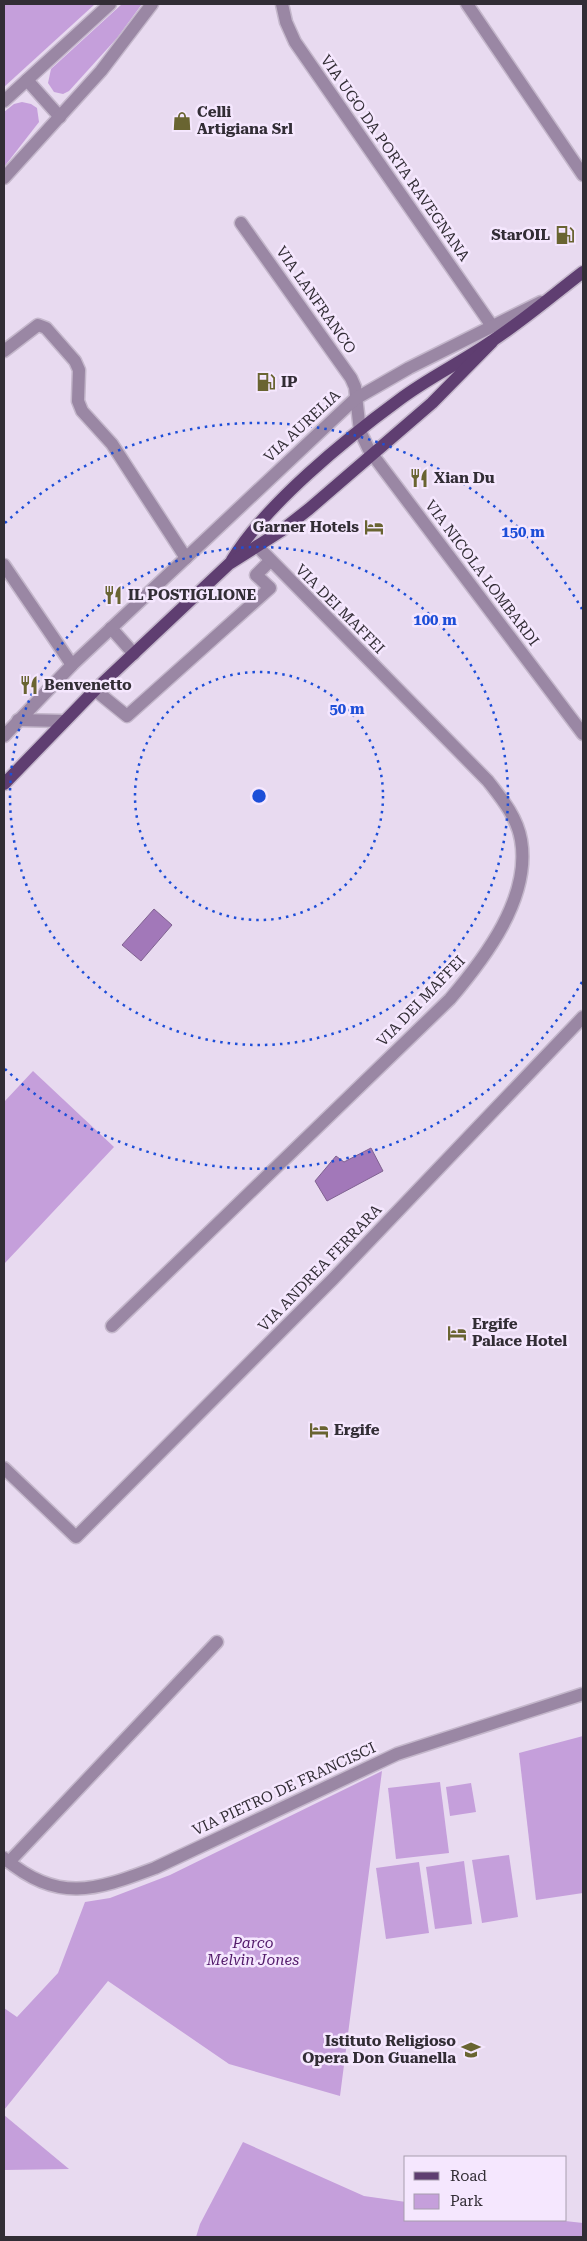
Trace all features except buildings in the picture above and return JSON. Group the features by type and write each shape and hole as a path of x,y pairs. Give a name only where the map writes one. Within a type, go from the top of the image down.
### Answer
{"main road":[{"name":"VIA AURELIA","path":"4,784 95,690 229,564 250,535 280,503 360,431 399,400 492,342 583,272"},
{"name":"VIA AURELIA","path":"229,564 295,521 432,403 492,342"}],"street":[{"path":"4,102 110,4"},
{"path":"4,178 109,62 152,4"},
{"name":"VIA UGO DA PORTA RAVEGNANA","path":"282,4 289,31 300,50 492,326"},
{"path":"467,4 583,175"},
{"path":"27,80 60,117"},
{"name":"VIA LANFRANCO","path":"241,223 351,378 355,387 355,399"},
{"name":"VIA AURELIA","path":"4,736 72,665 355,399 492,326 550,298"},
{"path":"4,352 38,325 44,326 72,357 79,370 78,401 82,411 112,444 186,558"},
{"name":"VIA NICOLA LOMBARDI","path":"355,399 360,431 372,455 583,734"},
{"name":"VIA DEI MAFFEI","path":"112,1326 450,999 474,971 495,940 511,905 519,880 521,839 516,823 504,801 488,781 257,546"},
{"path":"95,690 127,716 270,588 256,574 270,561"},
{"path":"4,565 72,665"},
{"path":"111,628 134,654"},
{"path":"18,720 64,721"},
{"name":"VIA ANDREA FERRARA","path":"4,1468 76,1537 340,1272 583,1017"},
{"path":"6,1860 217,1642"},
{"name":"VIA PIETRO DE FRANCISCI","path":"6,1860 33,1879 53,1886 88,1888 117,1882 155,1868 397,1754 583,1694"}],"green space":[{"path":"4,4 95,4 4,87"},
{"path":"122,4 142,4 117,38 69,91 63,94 54,92 48,83 51,69"},
{"path":"22,102 37,108 39,122 4,167 4,112 14,104"},
{"path":"33,1071 114,1147 4,1264 4,1102"},
{"path":"583,1736 583,1893 536,1900 519,1753"},
{"name":"Parco Melvin Jones","path":"382,1771 340,2096 229,2064 108,1981 4,2110 4,2008 17,2017 58,1973 85,1902 110,1898 170,1875"},
{"path":"440,1782 449,1853 396,1859 388,1788"},
{"path":"471,1783 476,1812 450,1816 446,1787"},
{"path":"509,1855 518,1917 482,1923 472,1860"},
{"path":"464,1861 472,1924 435,1929 426,1867"},
{"path":"419,1862 429,1933 386,1939 376,1868"},
{"path":"4,2115 69,2169 4,2170"},
{"path":"243,2142 364,2196 404,2202 404,2221 565,2221 583,2223 583,2237 196,2237 200,2224"}],"shaded area":[{"path":"154,909 172,925 141,961 122,945"},
{"path":"371,1148 383,1171 327,1201 315,1181 336,1156 344,1162"}],"place":[{"name":"Celli Artigiana Srl","path":"182,121"},
{"name":"StarOIL","path":"565,235"},
{"name":"IP","path":"266,382"},
{"name":"Xian Du","path":"419,478"},
{"name":"Garner Hotels","path":"374,527"},
{"name":"IL POSTIGLIONE","path":"113,595"},
{"name":"Benvenetto","path":"29,685"},
{"name":"Ergife Palace Hotel","path":"457,1333"},
{"name":"Ergife","path":"319,1430"},
{"name":"Istituto Religioso Opera Don Guanella","path":"471,2050"}]}
